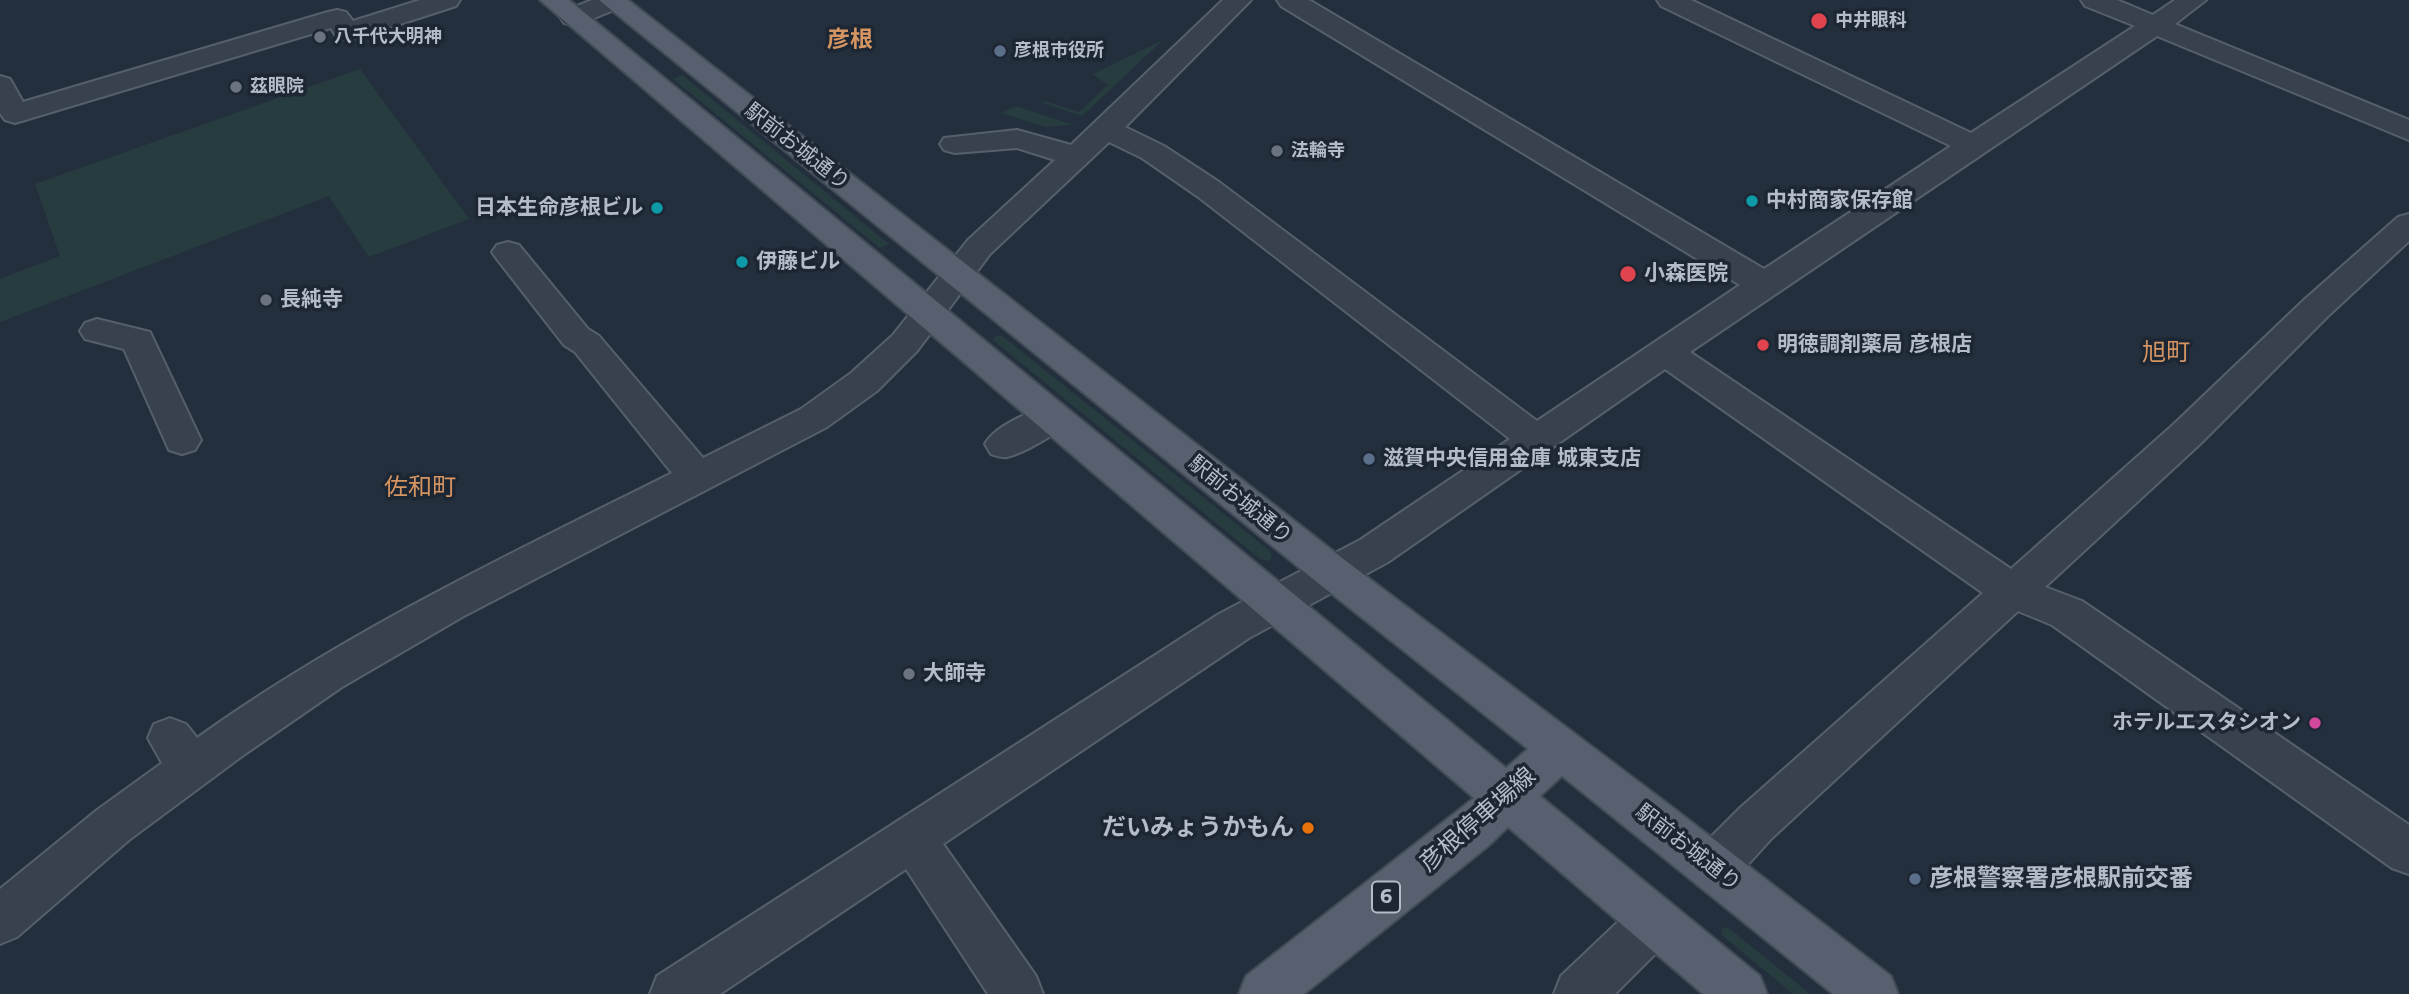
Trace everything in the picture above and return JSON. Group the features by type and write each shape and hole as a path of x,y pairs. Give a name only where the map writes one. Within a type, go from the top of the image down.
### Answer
{"main road":[{"name":"駅前お城通り","path":"613,0 1332,572 1873,994"},
{"name":"駅前お城通り","path":"563,8 1742,994"},
{"name":"彦根停車場線","path":"1264,994 1470,831 1560,748"}],"street":[{"path":"0,85 15,114 337,18 347,32 447,0"},
{"path":"563,8 613,0"},
{"path":"0,920 55,888 181,752 327,674 454,613 512,566 698,478 814,418 864,382 905,343 979,247 1106,130 1238,0"},
{"path":"1290,0 1764,284"},
{"path":"2094,0 2409,131"},
{"path":"675,994 1234,626 1374,551 1535,439 1667,353 1764,284 1806,264 1895,204 1956,150 2119,42 2155,25 2193,0"},
{"path":"1679,3 1791,61 1817,79 1956,150"},
{"path":"1106,130 1153,152 1208,188 1535,439"},
{"path":"955,144 1017,139 1034,142 1076,158"},
{"path":"1713,867 1756,823 2012,591 2192,437 2320,305 2375,263 2409,224"},
{"path":"508,252 533,292 576,337 587,344 698,478"},
{"path":"97,331 138,340 182,440"},
{"path":"1667,353 2012,591 2067,613 2409,852"},
{"path":"1004,444 1052,418"},
{"path":"912,838 1018,994"},
{"path":"1579,994 1654,921"}],"green space":[{"path":"1163,40 1082,116 1043,103 1046,101 1079,112 1108,85 1093,74"},
{"path":"360,69 469,219 369,257 329,196 0,322 0,279 60,256 35,184"},
{"path":"682,75 889,244 880,248 673,79"},
{"path":"1016,106 1073,125 1045,127 1001,113"},
{"path":"1001,335 1270,551 1272,558 1269,561 1260,559 993,340"},
{"path":"1721,929 1730,929 1810,994 1793,994 1722,935"}],"place":[{"name":"中井眼科","path":"1819,21"},
{"name":"八千代大明神","path":"320,37"},
{"name":"彦根市役所","path":"1000,51"},
{"name":"茲眼院","path":"236,87"},
{"name":"法輪寺","path":"1277,151"},
{"name":"中村商家保存館","path":"1752,201"},
{"name":"日本生命彦根ビル","path":"657,208"},
{"name":"伊藤ビル","path":"742,262"},
{"name":"小森医院","path":"1628,274"},
{"name":"長純寺","path":"266,300"},
{"name":"明徳調剤薬局 彦根店","path":"1763,345"},
{"name":"滋賀中央信用金庫 城東支店","path":"1369,459"},
{"name":"大師寺","path":"909,674"},
{"name":"ホテルエスタシオン","path":"2315,723"},
{"name":"だいみょうかもん","path":"1308,828"},
{"name":"彦根警察署彦根駅前交番","path":"1915,879"}],"district":[{"name":"彦根","path":"850,40"},
{"name":"旭町","path":"2166,353"},
{"name":"佐和町","path":"420,488"}]}
